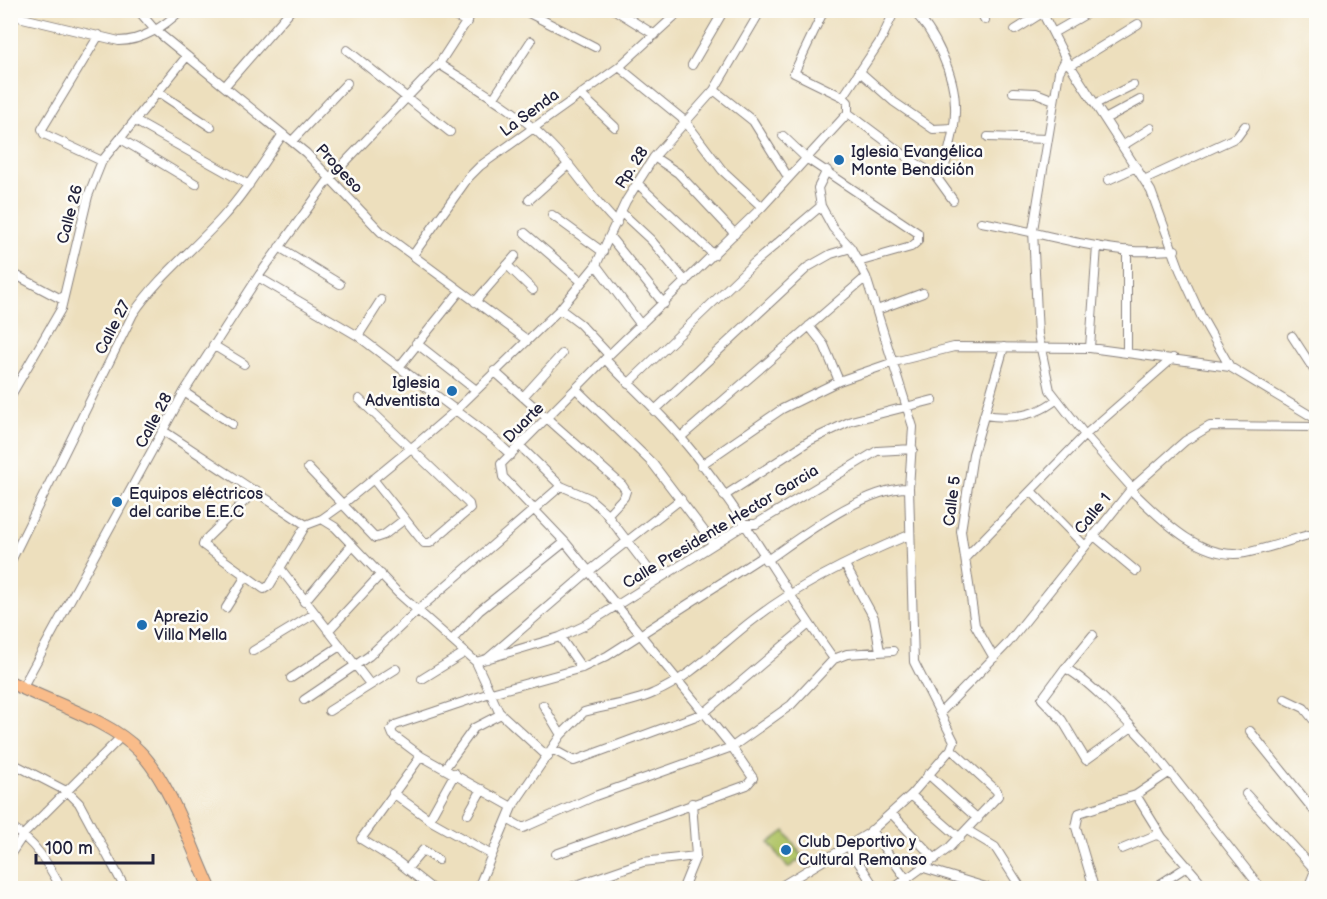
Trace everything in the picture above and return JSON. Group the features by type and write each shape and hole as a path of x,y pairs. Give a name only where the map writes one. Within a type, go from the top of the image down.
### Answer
{"main road":[{"path":"16,685 121,737 140,751 160,779 210,888"}],"street":[{"name":"Progeso","path":"138,10 155,30 292,141 330,178 369,222 526,339"},
{"path":"10,15 132,41 155,30 181,10"},
{"path":"225,86 291,10"},
{"path":"440,10 468,22"},
{"name":"Calle 28","path":"16,685 165,432 184,392 258,277 330,178 439,64 474,10"},
{"path":"523,10 595,47"},
{"path":"615,10 655,35"},
{"name":"La Senda","path":"413,255 468,178 532,128 619,67 681,10"},
{"path":"692,65 724,10"},
{"name":"Rp. 28","path":"306,525 322,519 343,504 456,410 526,339 560,309 596,265 626,201 654,157 714,90 761,10"},
{"path":"824,10 793,70 796,75 843,97 848,102 849,113 911,160 935,175 952,200"},
{"path":"843,97 881,40 895,10"},
{"path":"912,10 934,41 951,81 956,105 954,128 944,170 935,175"},
{"path":"979,10 985,20"},
{"path":"1053,33 1093,10"},
{"path":"1015,30 1041,12 1068,62 1144,180 1175,250 1180,270 1202,318 1230,368"},
{"path":"1138,24 1068,62 1059,72 1033,231 1032,265 1040,347 1050,390 1084,435 1131,489 1167,524 1214,551 1246,553 1308,535"},
{"path":"99,35 42,129 44,134 102,161"},
{"path":"493,99 531,40"},
{"path":"347,50 450,132"},
{"name":"Calle 26","path":"10,397 61,309 88,196 102,161 187,56"},
{"path":"439,64 532,128 569,164 599,206 617,223"},
{"path":"619,67 686,121 722,170 762,207"},
{"path":"859,71 894,102 933,129 954,128"},
{"path":"292,141 347,83"},
{"path":"1095,104 1134,85"},
{"path":"714,90 753,121 788,177"},
{"path":"158,92 211,127"},
{"path":"1014,92 1036,93 1054,100"},
{"path":"580,94 615,127"},
{"path":"1105,119 1140,100"},
{"name":"Duarte","path":"692,803 747,785 753,778 732,747 565,542 501,471 501,464 607,357 762,207 849,113"},
{"path":"135,121 249,185"},
{"path":"1144,180 1237,137 1245,126"},
{"path":"1122,146 1151,128"},
{"name":"Calle 27","path":"10,563 134,314 150,290 220,220 249,185 283,134"},
{"path":"783,136 806,158 918,233 918,241 911,247 858,262"},
{"path":"988,137 1048,139"},
{"path":"122,139 196,184"},
{"path":"654,157 678,173 735,234"},
{"path":"529,200 569,164"},
{"path":"1108,180 1136,167"},
{"path":"827,170 818,188 820,206 833,228 851,248 866,277 913,427 914,449 909,488 909,535 915,620 914,662 941,712 953,747 997,791 998,796 996,802 960,838 924,868 894,888"},
{"path":"638,184 714,255"},
{"path":"628,384 754,263 820,206"},
{"path":"622,213 651,240 686,282"},
{"path":"552,215 603,252"},
{"path":"981,222 1097,246 1127,250 1175,250"},
{"path":"525,233 581,281"},
{"path":"610,237 664,304"},
{"path":"1090,348 1097,246"},
{"path":"279,247 340,284"},
{"path":"654,411 808,267 831,254 851,248"},
{"path":"1126,353 1127,250"},
{"path":"475,302 515,256"},
{"path":"596,265 641,325"},
{"path":"507,266 533,290"},
{"path":"10,272 63,300"},
{"path":"258,277 358,336 511,455"},
{"path":"681,437 866,277"},
{"path":"399,367 460,291"},
{"path":"877,310 923,293"},
{"path":"358,336 381,300"},
{"path":"560,309 580,324 628,384 681,437 746,524 765,558 834,659"},
{"path":"809,326 824,345 839,381"},
{"path":"1292,336 1317,373"},
{"path":"416,344 476,390"},
{"path":"213,345 244,364"},
{"path":"701,465 782,410 839,381 894,362 954,347 1090,348 1173,358 1230,368 1317,420"},
{"name":"Calle 5","path":"994,658 975,625 961,531 965,491 1004,347"},
{"path":"523,397 562,354"},
{"path":"965,558 1084,435 1173,358"},
{"path":"495,371 626,491 624,497 607,515"},
{"path":"576,389 653,464 714,544"},
{"path":"184,392 232,424"},
{"path":"359,399 412,447 470,507 430,543 424,543 373,479"},
{"path":"984,415 1008,418 1022,415 1049,406 1057,399"},
{"path":"724,496 809,441 851,421 933,400"},
{"name":"Calle 1","path":"941,712 994,658 1131,489 1185,441 1210,426 1317,427"},
{"path":"165,432 256,490 306,525 267,588 203,545 204,540 256,490"},
{"path":"520,446 561,486 589,498 607,515 657,580"},
{"name":"Calle Presidente Hector Garcia","path":"476,662 561,637 617,606 746,524 756,524 876,451 914,449"},
{"path":"308,468 375,538 384,535 405,519"},
{"path":"304,700 369,657 418,609 561,486"},
{"path":"512,807 421,756 393,735 391,730 395,725 489,694 582,668 641,636 811,530 868,498 884,490 909,488"},
{"path":"1031,491 1085,546"},
{"path":"486,660 588,572 681,499"},
{"path":"322,519 476,662 489,694 501,714 548,758"},
{"path":"478,888 512,807 548,758 561,735 584,712 652,694 678,681 754,619 790,596 846,565 909,535"},
{"path":"1094,535 1136,571"},
{"path":"452,640 479,611 565,542"},
{"path":"304,602 352,545"},
{"path":"846,565 874,618 880,651"},
{"path":"280,568 304,602 370,684"},
{"path":"328,631 381,574"},
{"path":"225,608 246,576"},
{"path":"254,651 314,614"},
{"path":"552,749 574,761 704,713 809,624"},
{"path":"1093,635 1054,680 1042,701 1065,723 1085,760 1132,727"},
{"path":"561,637 582,668"},
{"path":"291,678 340,646"},
{"path":"507,819 524,828 595,796 732,747 791,705 834,659 847,654 893,651"},
{"path":"422,679 464,653"},
{"path":"1066,668 1132,727 1170,772 1259,885 1248,888"},
{"path":"329,711 396,669"},
{"path":"1285,699 1304,708 1317,723"},
{"path":"543,705 561,735"},
{"path":"445,768 474,728 501,714"},
{"path":"1250,731 1317,813"},
{"path":"10,855 24,834 69,792 121,737"},
{"path":"778,888 872,830 911,795 953,747"},
{"path":"421,756 361,839 407,869 431,888"},
{"path":"10,762 69,792 89,818 125,888"},
{"path":"1094,888 1078,836 1077,818 1083,810 1136,795 1170,772"},
{"path":"430,819 455,773"},
{"path":"928,774 978,819"},
{"path":"468,814 482,789"},
{"path":"393,793 430,819 492,855"},
{"path":"1246,794 1316,869 1308,888"},
{"path":"911,795 960,838"},
{"path":"1136,795 1162,837 1206,888"},
{"path":"556,854 692,803 696,856 683,888"},
{"path":"891,813 935,859"},
{"path":"10,827 24,834 45,860 61,888"},
{"path":"872,830 907,880"},
{"path":"967,830 995,847 1021,888"},
{"path":"1122,849 1156,836 1162,837"},
{"path":"848,846 875,888"},
{"path":"407,869 423,850 438,860"},
{"path":"568,888 643,862 696,856"},
{"path":"1154,888 1188,866"},
{"path":"924,868 989,888"}],"green space":[{"name":"Club Deportivo y Cultural Remanso","path":"785,831 803,857 788,868 769,843"}],"place":[{"name":"Iglesia Evangélica Monte Bendición","path":"839,160"},
{"name":"Iglesia Adventista","path":"452,391"},
{"name":"Equipos eléctricos del caribe E.E.C","path":"117,502"},
{"name":"Aprezio Villa Mella","path":"142,625"},
{"name":"Club Deportivo y Cultural Remanso","path":"786,850"}]}
